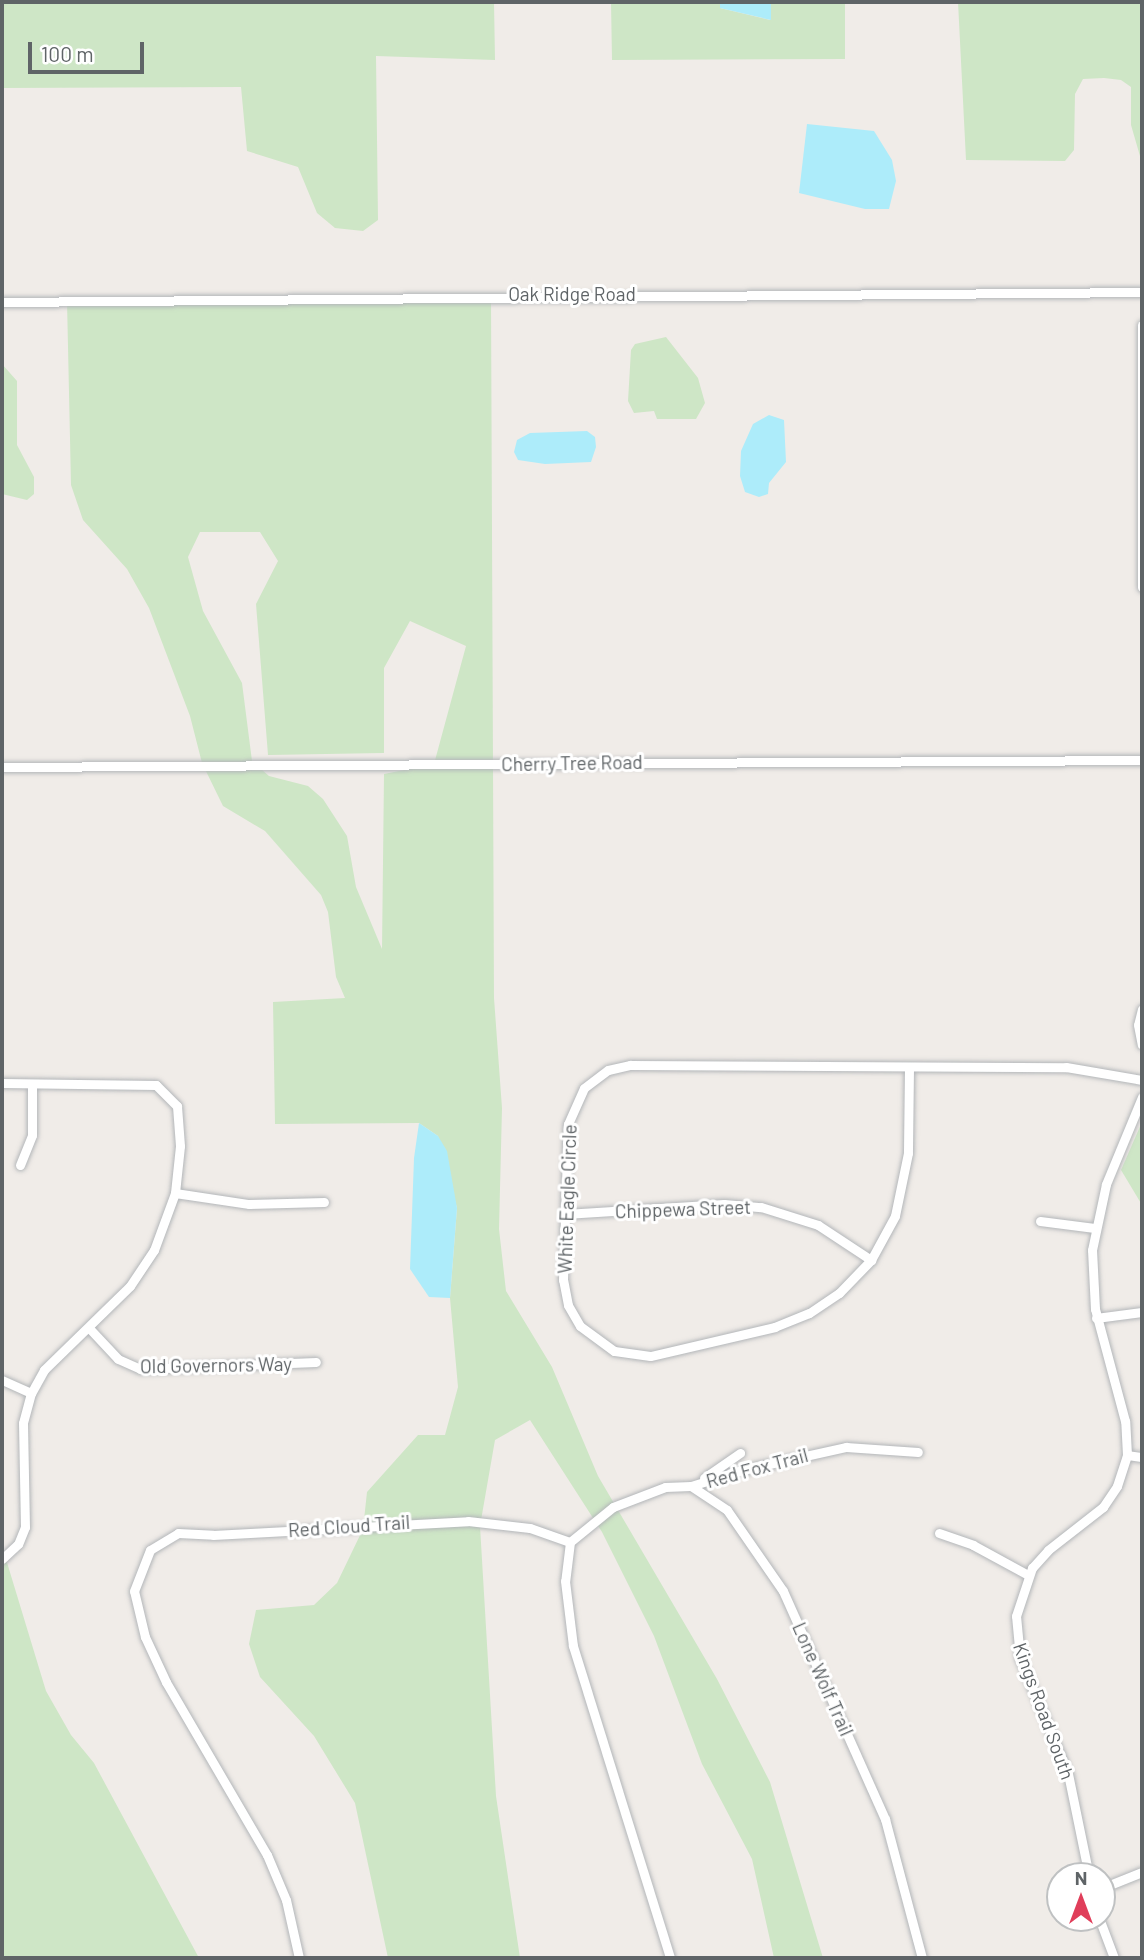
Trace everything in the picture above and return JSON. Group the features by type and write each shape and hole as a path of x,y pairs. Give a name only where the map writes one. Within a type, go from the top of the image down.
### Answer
{"street":[{"name":"Oak Ridge Road","path":"2,302 1142,292"},
{"path":"1142,325 1142,587"},
{"name":"Cherry Tree Road","path":"2,767 1142,760"},
{"path":"1142,1009 1142,1045"},
{"name":"White Eagle Circle","path":"909,1068 905,1177 895,1216 871,1260 839,1293 792,1321 659,1354 632,1355 598,1342 573,1316 563,1280 571,1111 584,1088 608,1070 657,1065 1066,1067 1142,1080"},
{"path":"2,1083 145,1083 164,1090 178,1111 175,1193 163,1230 143,1269 89,1328 44,1370 31,1393 23,1423 25,1527 18,1544 2,1559"},
{"path":"20,1165 32,1135 32,1084"},
{"name":"Kings Road South","path":"1086,1862 1068,1774 1017,1645 1017,1608 1028,1575 1048,1550 1103,1507 1117,1486 1127,1455 1125,1421 1096,1318 1091,1270 1095,1228 1106,1184 1142,1097"},
{"path":"175,1193 249,1204 324,1202"},
{"name":"Chippewa Street","path":"565,1214 724,1204 761,1207 818,1225 871,1260"},
{"path":"1040,1221 1095,1228"},
{"path":"1096,1318 1142,1311"},
{"name":"Old Governors Way","path":"89,1328 118,1359 141,1369 316,1362"},
{"path":"2,1380 31,1393"},
{"name":"Red Fox Trail","path":"570,1542 588,1523 626,1501 665,1487 691,1486 742,1470 846,1447 918,1452"},
{"path":"691,1486 740,1453"},
{"path":"1127,1455 1142,1457"},
{"name":"Lone Wolf Trail","path":"691,1486 727,1510 783,1591 885,1819 922,1958"},
{"name":"Red Cloud Trail","path":"299,1958 286,1900 267,1855 166,1682 145,1637 134,1591 150,1550 178,1533 213,1535 468,1521 530,1528 570,1542"},
{"path":"939,1533 973,1545 1028,1575"},
{"path":"570,1542 565,1590 573,1646 670,1958"},
{"path":"1116,1882 1142,1872"},
{"path":"1104,1932 1114,1958"}],"green space":[{"path":"2,2 494,2 495,60 376,56 378,220 363,231 335,228 317,213 298,167 247,151 241,87 2,88"},
{"path":"611,2 720,2 720,8 770,20 771,2 845,2 845,59 612,60"},
{"path":"958,2 1142,2 1142,163 1131,125 1131,87 1121,80 1104,78 1083,79 1075,94 1074,150 1065,161 966,160"},
{"path":"491,298 494,998 502,1108 499,1229 506,1291 552,1367 598,1476 717,1679 770,1782 823,1958 774,1958 752,1859 702,1764 654,1636 602,1532 530,1420 495,1440 480,1526 496,1796 520,1958 388,1958 355,1803 314,1736 260,1677 249,1644 256,1610 314,1605 337,1583 363,1529 367,1492 418,1435 445,1435 458,1387 450,1298 457,1208 438,1136 419,1123 275,1124 273,1002 345,998 336,977 328,912 321,895 265,831 223,806 202,763 190,716 149,608 127,569 83,520 71,485 67,301","holes":["200,532 260,532 278,561 256,604 268,755 384,753 384,668 410,621 466,646 434,764 384,774 382,949 356,887 347,836 323,799 308,786 269,776 252,761 242,683 203,611 188,557"]},
{"path":"666,337 698,378 705,403 696,419 657,419 654,411 634,413 628,401 631,350 635,344"},
{"path":"2,364 17,381 17,445 34,477 34,494 27,500 2,494"},
{"path":"1142,1122 1142,1205 1121,1170"},
{"path":"2,1546 46,1691 71,1735 94,1763 199,1958 2,1958"}],"water":[{"path":"720,2 771,2 771,20 720,8"},
{"path":"807,124 874,131 892,160 896,181 889,209 865,209 799,193"},
{"path":"769,415 784,420 786,462 769,483 768,494 759,497 745,492 740,476 741,451 753,424"},
{"path":"587,431 595,437 596,447 591,462 545,464 518,460 514,452 517,440 530,433"},
{"path":"419,1123 438,1136 447,1151 457,1208 450,1298 429,1297 410,1269 414,1158"}]}
